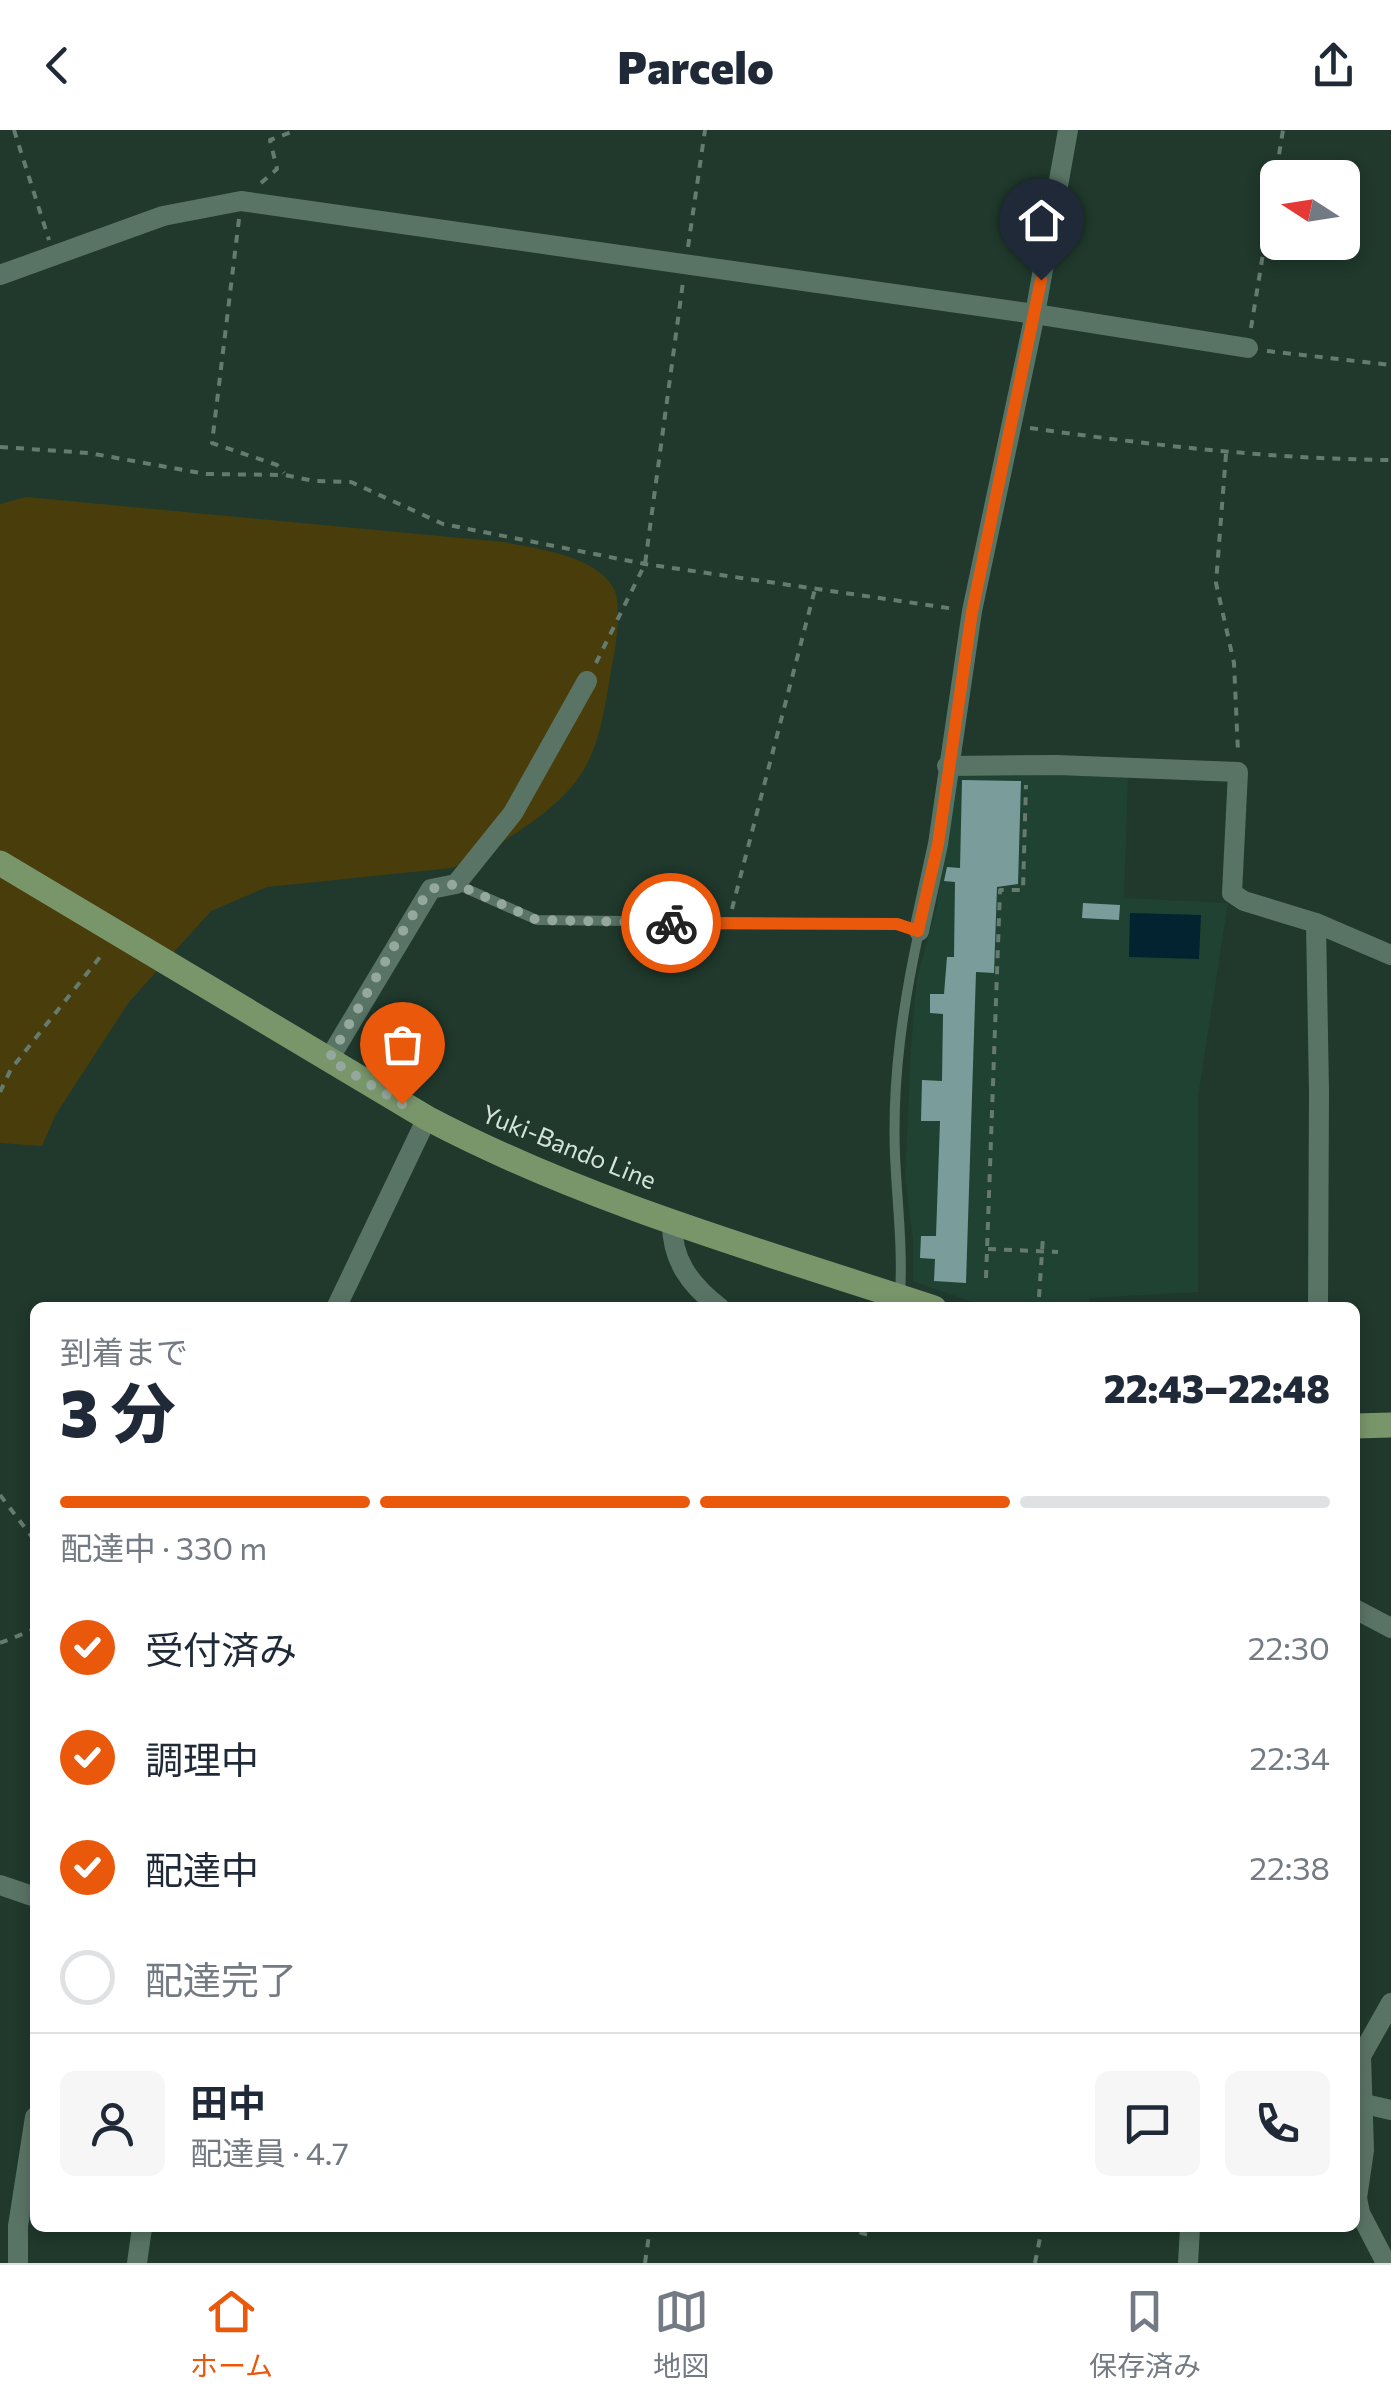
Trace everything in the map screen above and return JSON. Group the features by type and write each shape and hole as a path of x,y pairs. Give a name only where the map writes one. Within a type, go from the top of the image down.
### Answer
{"main road":[{"name":"Yuki-Bando Line","path":"0,863 427,1118 538,1171 917,1302"},
{"path":"1360,1426 1391,1425"}],"street":[{"path":"918,931 938,844 972,612 1035,314 1068,130"},
{"path":"0,275 163,216 241,202 1035,314 1248,348"},
{"path":"329,1059 430,889 456,884 513,813 587,680"},
{"path":"947,766 1057,764 1238,772 1232,893 1244,901 1316,923 1391,956"},
{"path":"1316,923 1320,1092 1318,1302"},
{"path":"339,1302 427,1118"},
{"path":"672,1220 678,1263 713,1302"},
{"path":"1360,1612 1391,1628"},
{"path":"0,1885 30,1895"},
{"path":"1360,2053 1391,2003"},
{"path":"1360,2177 1364,2150 1360,2103 1391,2110"},
{"path":"18,2263 18,2226 30,2149"},
{"path":"1360,2213 1386,2263"},
{"path":"136,2263 141,2232"},
{"path":"1188,2263 1190,2232"}],"lane":[{"path":"456,884 537,920 897,924 918,931 898,1045 895,1153 902,1254 900,1296"}],"path":[{"path":"14,130 53,254"},
{"path":"285,475 277,466 212,443 241,202 278,169 270,140 297,130"},
{"path":"587,680 645,564 705,130"},
{"path":"1282,130 1248,348 1391,365"},
{"path":"1011,425 1226,453 1391,460"},
{"path":"0,447 89,452 206,474 285,475 360,484 434,522 645,564 972,612"},
{"path":"1226,453 1216,582 1234,663 1238,772"},
{"path":"728,923 815,589"},
{"path":"986,1278 1000,890 1023,890 1026,785"},
{"path":"0,1092 11,1069 119,934"},
{"path":"1039,1297 1043,1237"},
{"path":"987,1249 1058,1252"},
{"path":"0,1495 30,1534"},
{"path":"0,1643 30,1631"},
{"path":"645,2263 649,2232"},
{"path":"858,2232 872,2236"},
{"path":"1035,2263 1041,2232"}],"shaded area":[{"path":"26,497 532,547 580,561 606,578 614,589 618,616 614,657 596,742 578,779 563,796 502,842 451,868 267,887 211,911 129,1002 56,1114 42,1146 0,1143 0,504"},
{"path":"953,773 1128,777 1124,898 1228,903 1198,1097 1198,1292 1090,1298 1089,1302 972,1302 913,1281 913,1239 905,1178 911,1049 917,977 937,906"}],"water":[{"path":"1130,913 1201,915 1199,959 1129,957"}],"building":[{"path":"962,780 1021,781 1018,884 997,887 994,973 976,972 966,1283 934,1281 935,1259 920,1258 921,1236 936,1236 940,1121 921,1121 922,1080 942,1081 943,1014 930,1013 930,994 944,994 947,957 954,957 955,882 944,881 947,867 960,868"},
{"path":"1083,903 1120,905 1119,920 1082,918"}],"way so far":[{"path":"402,1104 329,1059 430,889 456,884 537,920 671,923"}],"route":[{"path":"671,923 897,924 918,931 938,844 972,612 1041,280"}]}
